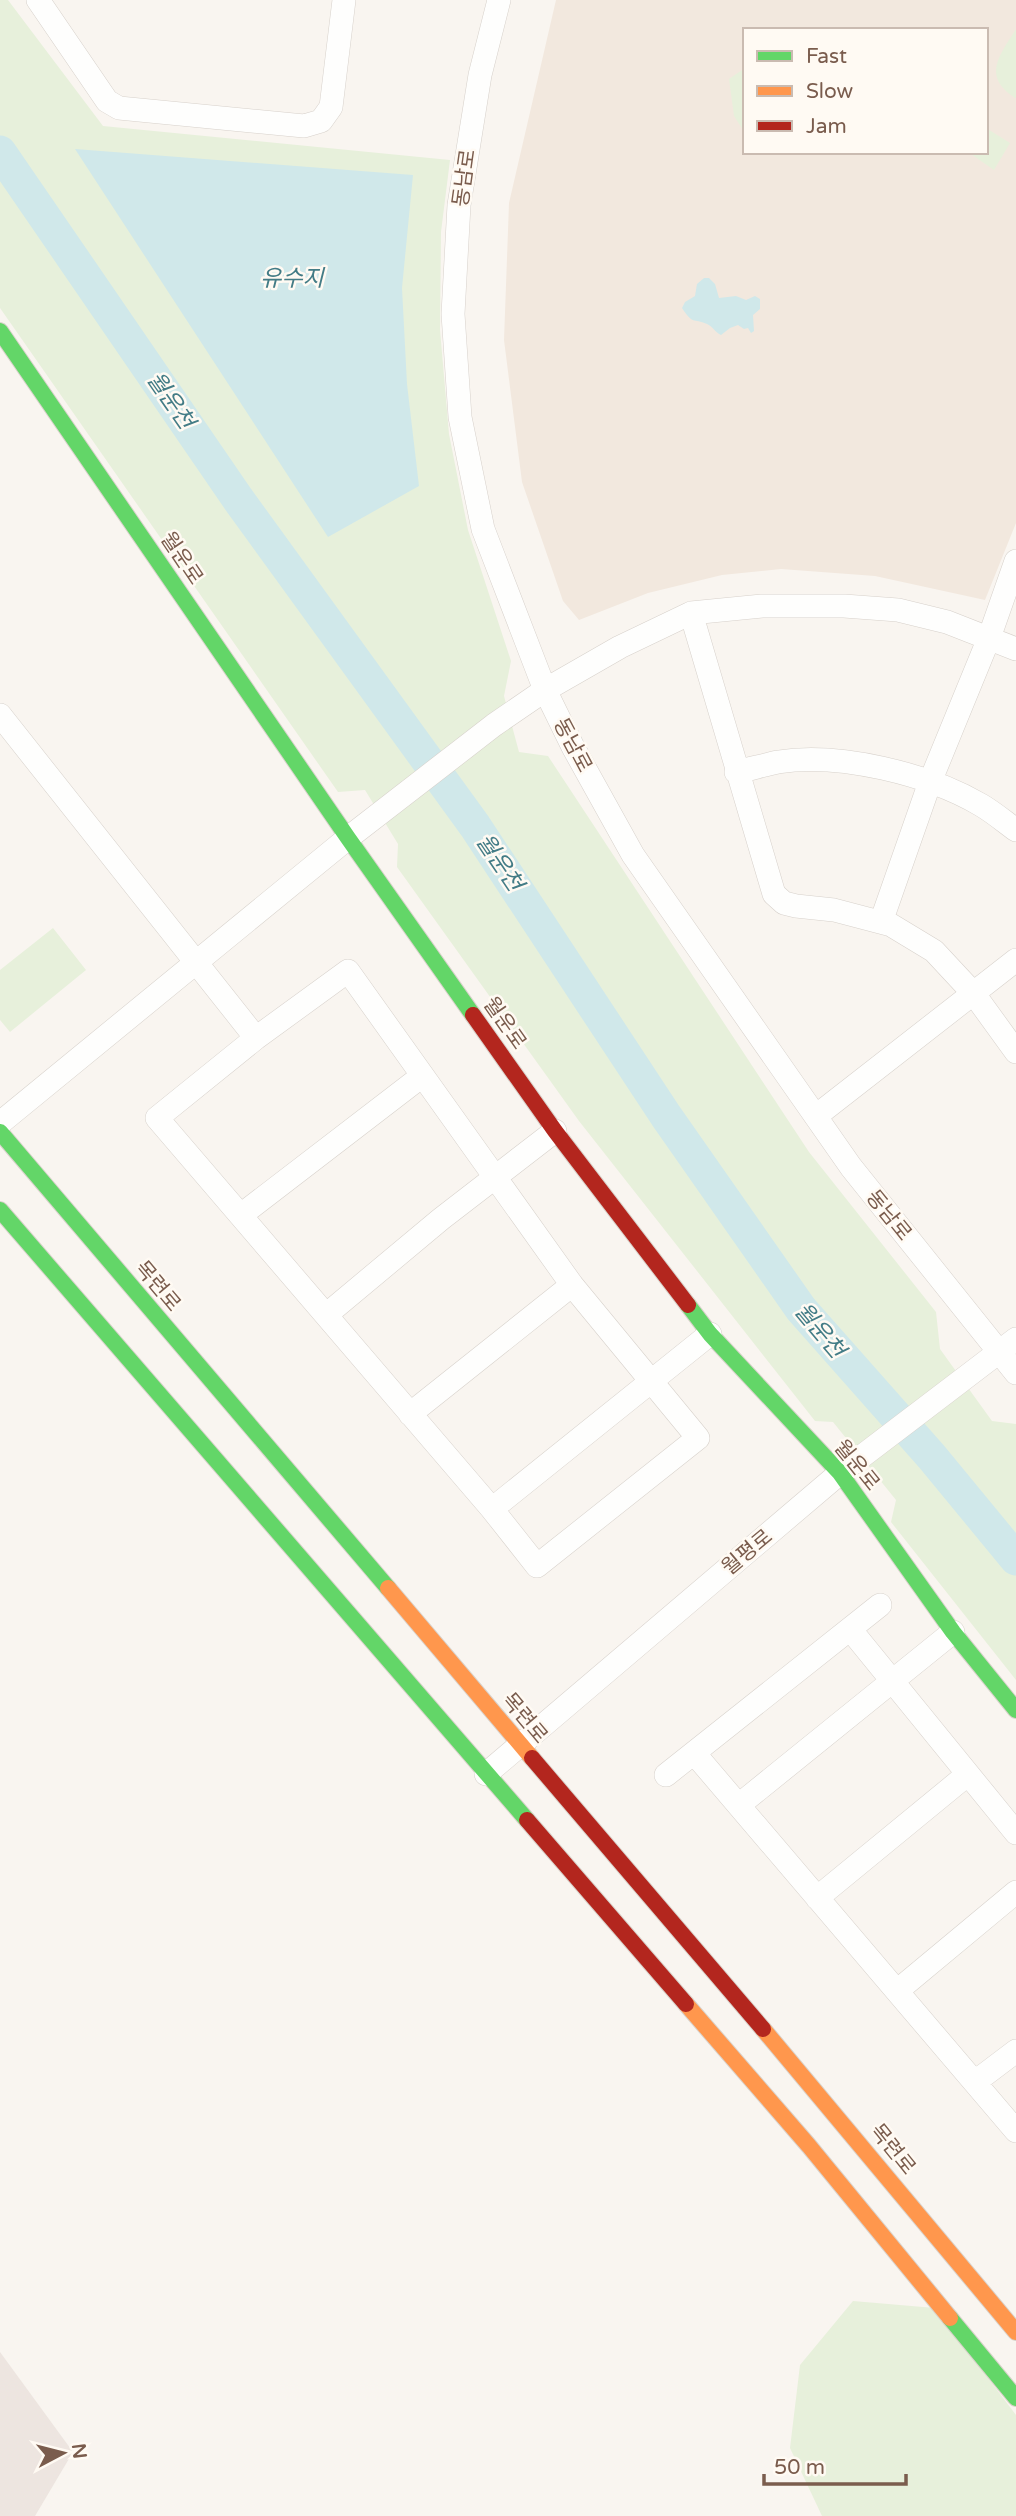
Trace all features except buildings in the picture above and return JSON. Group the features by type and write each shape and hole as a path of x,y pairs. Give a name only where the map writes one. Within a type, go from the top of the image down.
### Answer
{"street":[{"path":"38,0 107,101 119,108 304,126 321,121 331,107 344,0"},
{"name":"동남로","path":"499,0 480,75 461,192 453,314 460,417 484,529 545,690 573,747 633,855 851,1167 1008,1345 1016,1373"},
{"name":"월운로","path":"0,331 348,838 555,1131 710,1334 840,1473 953,1632 1016,1710"},
{"path":"881,922 930,782 989,638 1016,561"},
{"path":"0,1123 348,838 494,726 545,690 620,647 691,613 762,606 844,606 898,610 947,622 1016,649"},
{"path":"691,613 774,894 784,903 834,910 891,925 934,951 974,994 1016,1052"},
{"path":"0,715 256,1038"},
{"path":"736,772 780,762 835,761 883,767 930,782 981,804 1016,830"},
{"path":"816,1116 1016,960"},
{"path":"348,971 572,1285 698,1438 537,1566 492,1509 157,1118 256,1038 348,971"},
{"path":"241,1215 422,1076"},
{"path":"326,1315 555,1131"},
{"name":"목련로","path":"0,1132 850,2131 1016,2332"},
{"path":"0,1210 809,2146 1016,2398"},
{"path":"410,1414 572,1285"},
{"path":"492,1509 710,1334"},
{"name":"월평로","path":"486,1774 840,1473 1008,1345"},
{"path":"666,1775 880,1605"},
{"path":"850,1629 1016,1833"},
{"path":"739,1805 953,1632"},
{"path":"694,1753 1016,2131"},
{"path":"817,1898 968,1774"},
{"path":"897,1991 1016,1892"},
{"path":"975,2082 1016,2051"}],"shaded area":[{"path":"556,0 1016,0 1016,523 985,600 875,576 781,569 722,575 648,593 579,620 563,601 522,482 504,340 509,203"},
{"path":"0,2352 73,2452 35,2516 0,2516"}],"green space":[{"path":"0,0 8,0 103,126 450,160 441,232 440,330 449,434 468,530 511,661 504,696 519,752 548,756 809,1152 936,1312 940,1349 992,1421 1016,1424 1016,1680 891,1522 896,1500 833,1422 815,1421 579,1121 397,867 398,844 365,790 338,792 0,308"},
{"path":"1016,29 1015,98 1005,90 996,73 1000,56"},
{"path":"743,69 743,130 734,116 729,79"},
{"path":"988,129 1010,143 994,170 971,154 988,154"},
{"path":"53,928 86,970 10,1032 0,1020 0,970"},
{"path":"853,2301 935,2308 1016,2415 1016,2516 822,2516 790,2448 800,2365"}],"water":[{"name":"유수지","path":"75,149 413,175 402,288 407,384 419,486 328,537"},
{"path":"704,278 709,278 715,284 719,298 736,296 746,300 755,296 760,299 760,309 753,315 754,331 751,333 748,328 744,329 738,325 721,335 709,325 689,317 682,308 685,302 695,296 697,284"}],"waterway":[{"name":"월운천","path":"0,152 238,499 475,826 666,1116 801,1309 932,1457 1016,1559"}],"traffic: fast":[{"path":"0,331 348,838 473,1015"},
{"path":"0,1132 388,1588"},
{"path":"0,1210 527,1820"},
{"path":"688,1305 710,1334 840,1473 953,1632 1016,1710"},
{"path":"950,2318 1016,2398"}],"traffic: slow":[{"path":"388,1588 532,1758"},
{"path":"686,2004 809,2146 950,2318"},
{"path":"763,2029 1016,2332"}],"traffic: jam":[{"path":"473,1015 555,1131 688,1305"},
{"path":"532,1758 763,2029"},
{"path":"527,1820 686,2004"}]}
